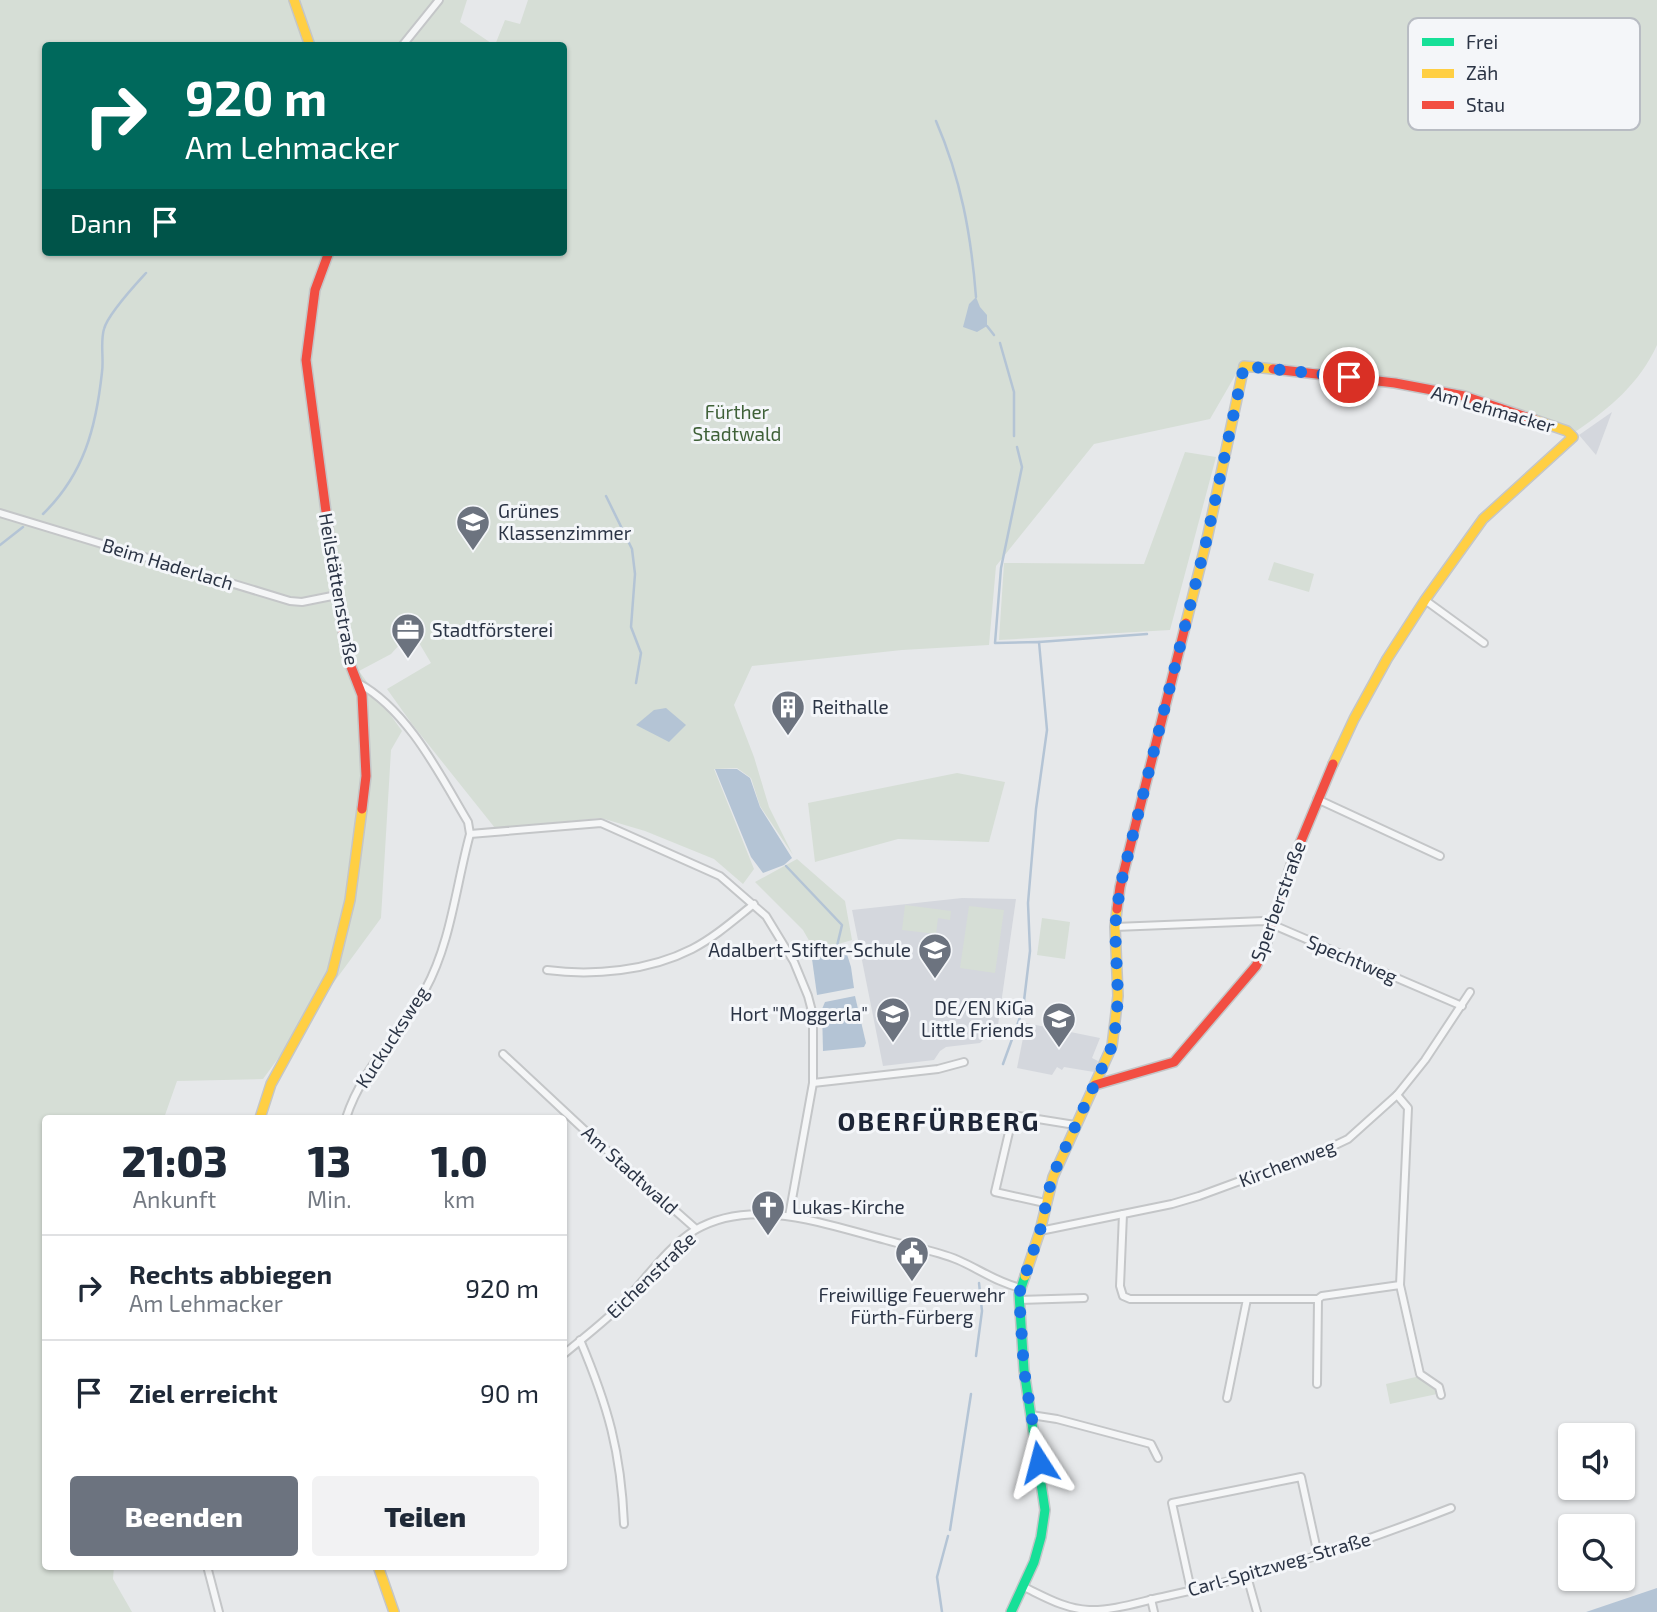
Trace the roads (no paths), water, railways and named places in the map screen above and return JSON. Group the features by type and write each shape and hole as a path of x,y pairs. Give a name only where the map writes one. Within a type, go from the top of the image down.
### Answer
{"street":[{"path":"295,0 309,42"},
{"path":"405,42 439,0"},
{"name":"Heilstättenstraße","path":"261,1115 271,1084 332,973 350,900 366,776 365,721 358,683 348,659 337,596 306,360 315,290 328,256"},
{"name":"Am Lehmacker","path":"1115,927 1120,887 1207,538 1244,366 1395,383 1464,396 1567,431 1573,437"},
{"name":"Sperberstraße","path":"1095,1085 1174,1062 1256,966 1265,948 1291,865 1317,799 1354,719 1387,659 1483,519 1573,437"},
{"name":"Beim Haderlach","path":"0,513 290,601 302,602 337,596"},
{"path":"1425,600 1484,643"},
{"path":"358,683 378,695 422,746 468,822 470,834 601,824 720,876 754,904 781,938 794,961 813,1016 813,1083 789,1216"},
{"path":"1317,799 1440,856"},
{"name":"Kuckucksweg","path":"347,1115 373,1063 425,990 444,941 470,834"},
{"path":"547,970 589,973 665,960 714,936 754,904"},
{"name":"Spechtweg","path":"1115,927 1254,920 1272,925 1462,1006"},
{"path":"1012,1612 1039,1554 1044,1533 1045,1510 1024,1370 1019,1300 1040,1231 1052,1177 1112,1046 1118,996 1115,927"},
{"name":"Kirchenweg","path":"1040,1231 1199,1196 1348,1139 1397,1095 1425,1060 1470,992"},
{"name":"Am Stadtwald","path":"502,1054 696,1229"},
{"path":"813,1083 938,1069 964,1062"},
{"path":"1397,1095 1408,1108 1400,1286 1420,1374 1439,1387 1441,1395"},
{"path":"1045,1203 995,1192 1013,1115 1075,1125"},
{"name":"Eichenstraße","path":"567,1351 621,1305 672,1249 696,1229 751,1214 789,1216 946,1256 1021,1288"},
{"path":"1124,1214 1120,1286 1123,1296 1136,1300 1318,1298 1400,1286"},
{"path":"1019,1300 1084,1298"},
{"path":"1317,1384 1318,1298"},
{"path":"1227,1398 1247,1299"},
{"path":"580,1340 613,1428 620,1460 624,1524"},
{"path":"1031,1416 1057,1419 1151,1444 1158,1458"},
{"path":"1191,1590 1172,1503 1301,1477 1318,1555"},
{"name":"Carl-Spitzweg-Straße","path":"1024,1587 1061,1605 1088,1611 1247,1576 1318,1555 1451,1508"},
{"path":"208,1570 219,1612"},
{"path":"379,1570 394,1612"},
{"path":"1247,1576 1258,1612"},
{"path":"1151,1599 1154,1612"}],"water":[{"path":"976,297 987,315 987,326 977,332 963,327 969,304"},
{"path":"666,708 686,725 669,742 636,725 654,710"},
{"path":"715,769 737,769 750,778 760,807 792,858 784,865 763,873 751,857"},
{"path":"845,948 854,988 817,995 812,959"},
{"path":"855,996 866,1043 864,1047 823,1051 822,1009 825,1002"},
{"path":"1657,1588 1657,1612 1586,1612"}],"waterway":[{"path":"936,121 964,207 976,297"},
{"path":"43,514 69,483 92,431 99,393 104,329 122,300 146,273"},
{"path":"987,326 994,335"},
{"path":"1000,343 1014,392 1014,436"},
{"path":"1003,1064 1023,1009 1030,951 1028,903 1036,809 1047,730 1039,642 995,643 1001,568 1022,467 1017,447"},
{"path":"606,496 632,549 635,574 631,627 641,653 636,683"},
{"path":"0,545 23,527"},
{"path":"1039,642 1147,634"},
{"path":"786,866 842,925 837,946"},
{"path":"976,1356 982,1311 979,1283"},
{"path":"950,1530 971,1394"},
{"path":"942,1612 937,1577 948,1536"}],"place":[{"name":"Grünes Klassenzimmer","path":"473,552"},
{"name":"Stadtförsterei","path":"408,660"},
{"name":"Reithalle","path":"788,737"},
{"name":"Adalbert-Stifter-Schule","path":"935,980"},
{"name":"Hort \"Moggerla\"","path":"893,1044"},
{"name":"DE/EN KiGa Little Friends","path":"1059,1049"},
{"name":"Lukas-Kirche","path":"768,1237"},
{"name":"Freiwillige Feuerwehr Fürth-Fürberg","path":"912,1283"}],"district":[{"name":"OBERFÜRBERG","path":"939,1122"}],"park label":[{"name":"Fürther Stadtwald","path":"737,423"}]}
